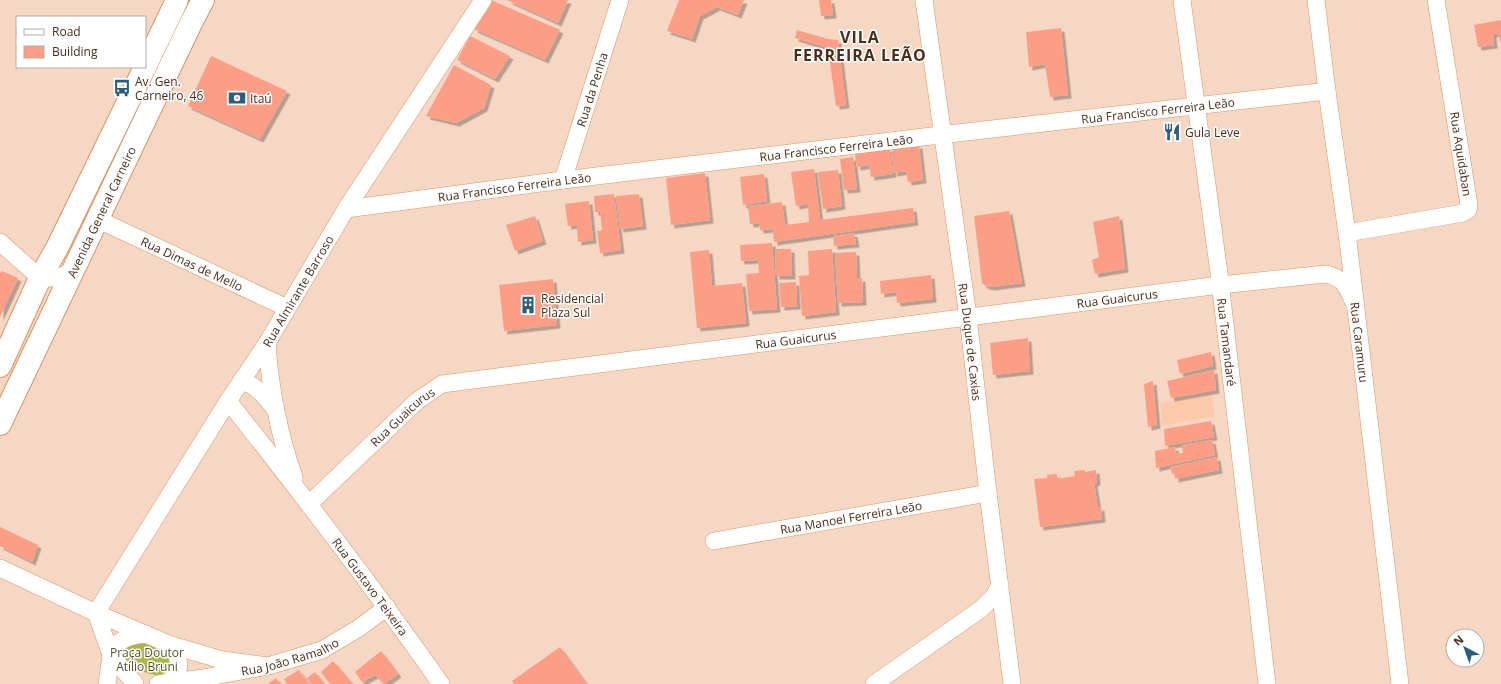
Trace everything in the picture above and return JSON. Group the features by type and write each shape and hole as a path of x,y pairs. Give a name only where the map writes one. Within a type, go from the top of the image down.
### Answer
{"main road":[{"name":"Avenida General Carneiro","path":"146,65 177,0"},
{"name":"Avenida General Carneiro","path":"0,424 203,0"},
{"name":"Avenida General Carneiro","path":"0,366 40,278 145,68"}],"street":[{"name":"Rua Almirante Barroso","path":"96,613 228,401 267,343 346,209 483,0"},
{"name":"Rua da Penha","path":"563,180 620,0"},
{"name":"Rua Duque de Caxias","path":"924,0 968,317 1012,684"},
{"name":"Rua Tamandaré","path":"1182,0 1220,285 1266,684"},
{"name":"Rua Caramuru","path":"1316,0 1347,237 1400,684"},
{"name":"Rua Aquidaban","path":"1347,237 1463,213 1468,210 1469,206 1436,0"},
{"name":"Rua Francisco Ferreira Leão","path":"346,209 563,180 942,134 1327,90"},
{"name":"Rua Dimas de Mello","path":"98,219 287,308"},
{"path":"1326,274 1337,267 1342,261 1347,237"},
{"path":"0,242 40,278 55,278 69,273 74,268"},
{"path":"1326,274 1335,275 1341,279 1354,303"},
{"name":"Rua Guaicurus","path":"309,504 417,401 442,384 1220,285 1326,274"},
{"name":"Rua Gustavo Teixeira","path":"267,343 269,372 285,452 299,490"},
{"name":"Rua Gustavo Teixeira","path":"241,381 256,387 276,410"},
{"name":"Rua Gustavo Teixeira","path":"228,401 299,490 387,607 441,684"},
{"name":"Rua Manoel Ferreira Leão","path":"714,541 988,493"},
{"path":"0,568 96,613 171,645 222,660 268,666"},
{"name":"Rua Almirante Barroso","path":"114,583 110,593 109,604 112,615 118,622"},
{"path":"874,684 981,609 994,596 1000,585"},
{"name":"Rua João Ramalho","path":"158,684 168,684 268,666 322,650 359,628 387,607"},
{"path":"96,613 111,655 135,684"},
{"path":"107,684 111,655 116,644 132,635 146,634"},
{"path":"168,684 179,672 178,656 171,645"}],"shaded area":[{"path":"1211,394 1215,416 1162,426 1160,403"}],"green space":[{"name":"Praça Doutor Atílio Bruni","path":"137,642 156,648 164,653 170,662 167,671 159,675 154,675 143,672 132,666 123,654 124,647"}],"building":[{"path":"491,0 560,30 545,60 474,29"},
{"path":"507,0 568,0 558,23"},
{"path":"679,0 744,0 738,15 717,7 700,16 692,39 667,31"},
{"path":"819,0 831,0 833,15 821,16"},
{"path":"1501,20 1501,43 1498,33 1493,34 1494,45 1478,47 1474,25"},
{"path":"1061,28 1068,95 1050,97 1045,64 1029,67 1026,32"},
{"path":"797,30 828,39 838,40 846,105 836,106 829,55 826,54 825,47 795,38"},
{"path":"470,36 510,56 495,79 457,60"},
{"name":"Itaú","path":"211,56 287,91 260,139 188,106"},
{"path":"454,65 491,85 484,108 456,123 426,116"},
{"path":"919,145 923,180 908,182 906,171 894,173 892,149"},
{"path":"890,148 893,174 871,177 869,165 857,167 855,154"},
{"path":"853,157 857,189 844,190 840,159"},
{"path":"814,169 820,220 913,208 915,222 774,242 773,229 760,230 759,223 750,224 748,206 782,202 785,225 809,222 808,204 796,206 791,172"},
{"path":"838,170 842,206 823,209 818,172"},
{"path":"705,173 710,220 671,225 666,178"},
{"path":"764,174 767,201 743,205 740,177"},
{"path":"614,194 621,250 600,253 597,231 602,230 600,212 595,212 594,196"},
{"path":"639,194 643,226 620,229 616,196"},
{"path":"589,201 593,240 578,242 577,225 568,226 565,204"},
{"path":"1009,211 1022,283 992,287 986,286 982,283 974,216"},
{"path":"535,216 543,241 515,251 506,225"},
{"path":"1119,216 1125,269 1095,274 1092,260 1099,257 1093,222"},
{"path":"854,233 856,244 834,246 833,236"},
{"path":"772,243 777,309 749,311 746,274 759,273 758,260 741,261 740,245"},
{"path":"775,249 791,249 792,276 776,276"},
{"path":"832,249 836,312 802,316 799,276 809,275 808,251"},
{"path":"709,250 712,286 742,283 746,323 697,328 690,252"},
{"path":"856,252 857,279 862,278 863,302 838,303 835,253"},
{"path":"2,271 18,278 0,317 0,273"},
{"path":"931,275 933,299 897,303 896,292 881,294 880,281"},
{"name":"Residencial Plaza Sul","path":"553,279 557,325 504,331 499,285"},
{"path":"796,282 797,306 781,307 779,283"},
{"path":"1028,338 1030,371 993,375 990,343"},
{"path":"1211,352 1213,366 1180,374 1177,360"},
{"path":"1214,370 1216,390 1171,398 1167,381"},
{"path":"1153,381 1157,425 1148,427 1144,384"},
{"path":"1211,421 1214,437 1165,446 1164,429"},
{"path":"1212,440 1215,455 1156,468 1155,451 1175,447 1176,454 1183,453 1182,445"},
{"path":"1217,457 1219,470 1175,479 1175,473 1172,474 1170,467"},
{"path":"1085,470 1085,472 1096,470 1097,482 1094,483 1098,508 1101,507 1102,519 1040,527 1034,479 1047,478 1047,475 1057,474 1057,479 1075,476 1074,471"},
{"path":"0,527 38,545 32,562 0,546"},
{"path":"560,647 587,684 514,684 512,681"},
{"path":"381,651 398,674 384,684 375,675 362,682 355,672"},
{"path":"333,661 353,684 330,684 321,672"},
{"path":"299,670 309,684 287,684 284,679"},
{"path":"315,672 324,684 311,684 307,678"},
{"path":"276,678 281,684 268,684"}],"place":[{"name":"Av. Gen. Carneiro, 46","path":"122,88"},
{"name":"Itaú","path":"237,98"},
{"name":"Gula Leve","path":"1172,132"},
{"name":"Residencial Plaza Sul","path":"528,305"}],"district":[{"name":"VILA FERREIRA LEÃO","path":"860,46"}]}
